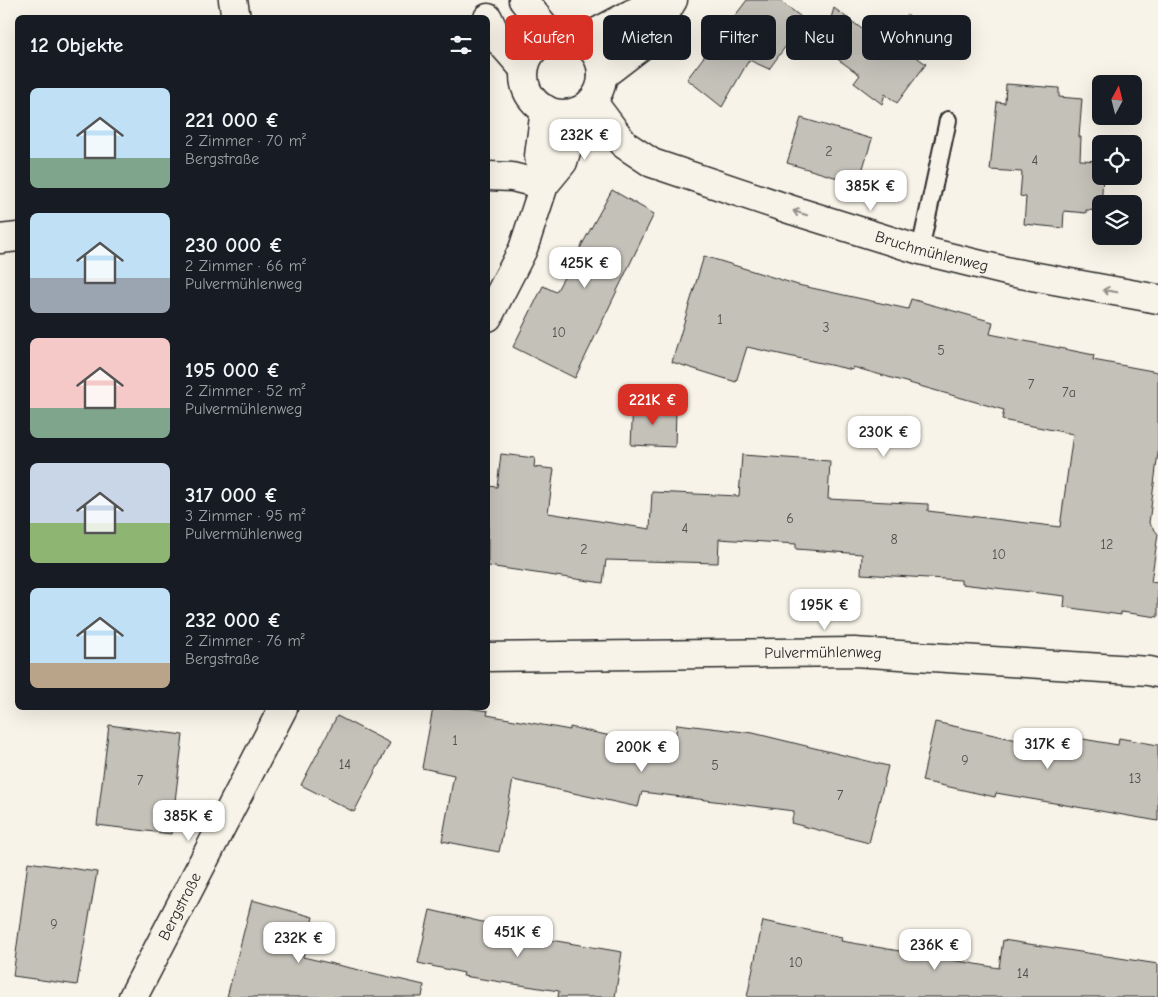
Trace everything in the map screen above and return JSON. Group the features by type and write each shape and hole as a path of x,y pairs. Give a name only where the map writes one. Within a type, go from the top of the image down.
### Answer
{"street":[{"path":"233,0 236,15"},
{"path":"480,0 487,15"},
{"path":"523,0 536,15"},
{"path":"593,34 631,14 664,0"},
{"path":"602,76 649,40 673,0"},
{"path":"490,22 497,38 524,69"},
{"path":"490,313 523,249 544,185 563,162 585,106 599,89 602,76 600,62 593,50"},
{"path":"527,60 524,69 525,84 532,99 545,109 561,113 585,106"},
{"name":"Bruchmühlenweg","path":"585,106 625,145 652,162 792,210 920,250 1010,272 1158,300"},
{"path":"544,185 539,156 545,109"},
{"path":"490,176 512,177 544,185"},
{"path":"0,239 15,238"},
{"name":"Pulvermühlenweg","path":"490,658 854,652 1139,670 1158,673"},
{"name":"Bergstraße","path":"133,997 282,710"}],"lane":[{"path":"920,250 948,120"}],"building":[{"path":"747,0 779,0 798,15 786,15 786,46 776,59 776,15 736,15"},
{"path":"834,8 843,15 832,15"},
{"path":"852,22 862,29 862,60 921,60 926,64 897,103 885,94 882,104 854,83 860,75 839,60 852,60"},
{"path":"701,60 749,60 722,107 687,79"},
{"path":"749,60 776,60 769,69"},
{"path":"1006,84 1059,88 1059,97 1082,99 1079,137 1081,137 1080,160 1092,161 1092,185 1102,185 1102,195 1092,195 1092,210 1086,210 1086,213 1064,211 1063,228 1024,224 1026,197 1020,196 1022,172 990,170 997,102 1005,103"},
{"path":"801,118 872,139 858,184 787,163"},
{"path":"612,190 654,214 575,378 513,347 543,286 556,292"},
{"path":"704,256 798,285 908,309 911,299 993,322 990,334 1094,355 1093,360 1158,372 1158,453 1149,523 1158,534 1151,582 1158,583 1158,617 1121,612 1121,615 1064,607 1065,596 961,584 961,580 861,574 862,554 796,549 796,544 719,539 718,563 606,560 603,583 490,566 490,486 497,487 501,454 535,458 534,467 554,469 548,513 650,529 652,492 739,496 742,455 830,461 828,499 928,504 928,511 1060,527 1073,434 1002,420 1004,410 853,367 853,370 747,347 736,382 672,362"},
{"path":"633,402 676,409 675,447 631,445"},
{"path":"433,710 488,711 487,715 570,730 570,727 674,750 677,724 753,733 888,766 869,843 791,823 794,811 642,792 638,807 513,780 499,852 442,841 454,775 422,768"},
{"path":"337,716 390,743 354,812 301,785"},
{"path":"935,722 1040,745 1042,732 1118,745 1119,738 1158,745 1158,821 996,793 995,797 922,781"},
{"path":"109,725 183,735 171,834 97,825"},
{"path":"28,862 97,872 77,985 13,976"},
{"path":"252,900 313,917 303,957 424,985 422,997 227,997"},
{"path":"430,910 504,927 503,932 622,952 615,997 558,997 559,991 463,976 464,973 418,963"},
{"path":"763,921 842,937 841,941 999,968 1003,940 1158,964 1158,997 747,997"}]}
